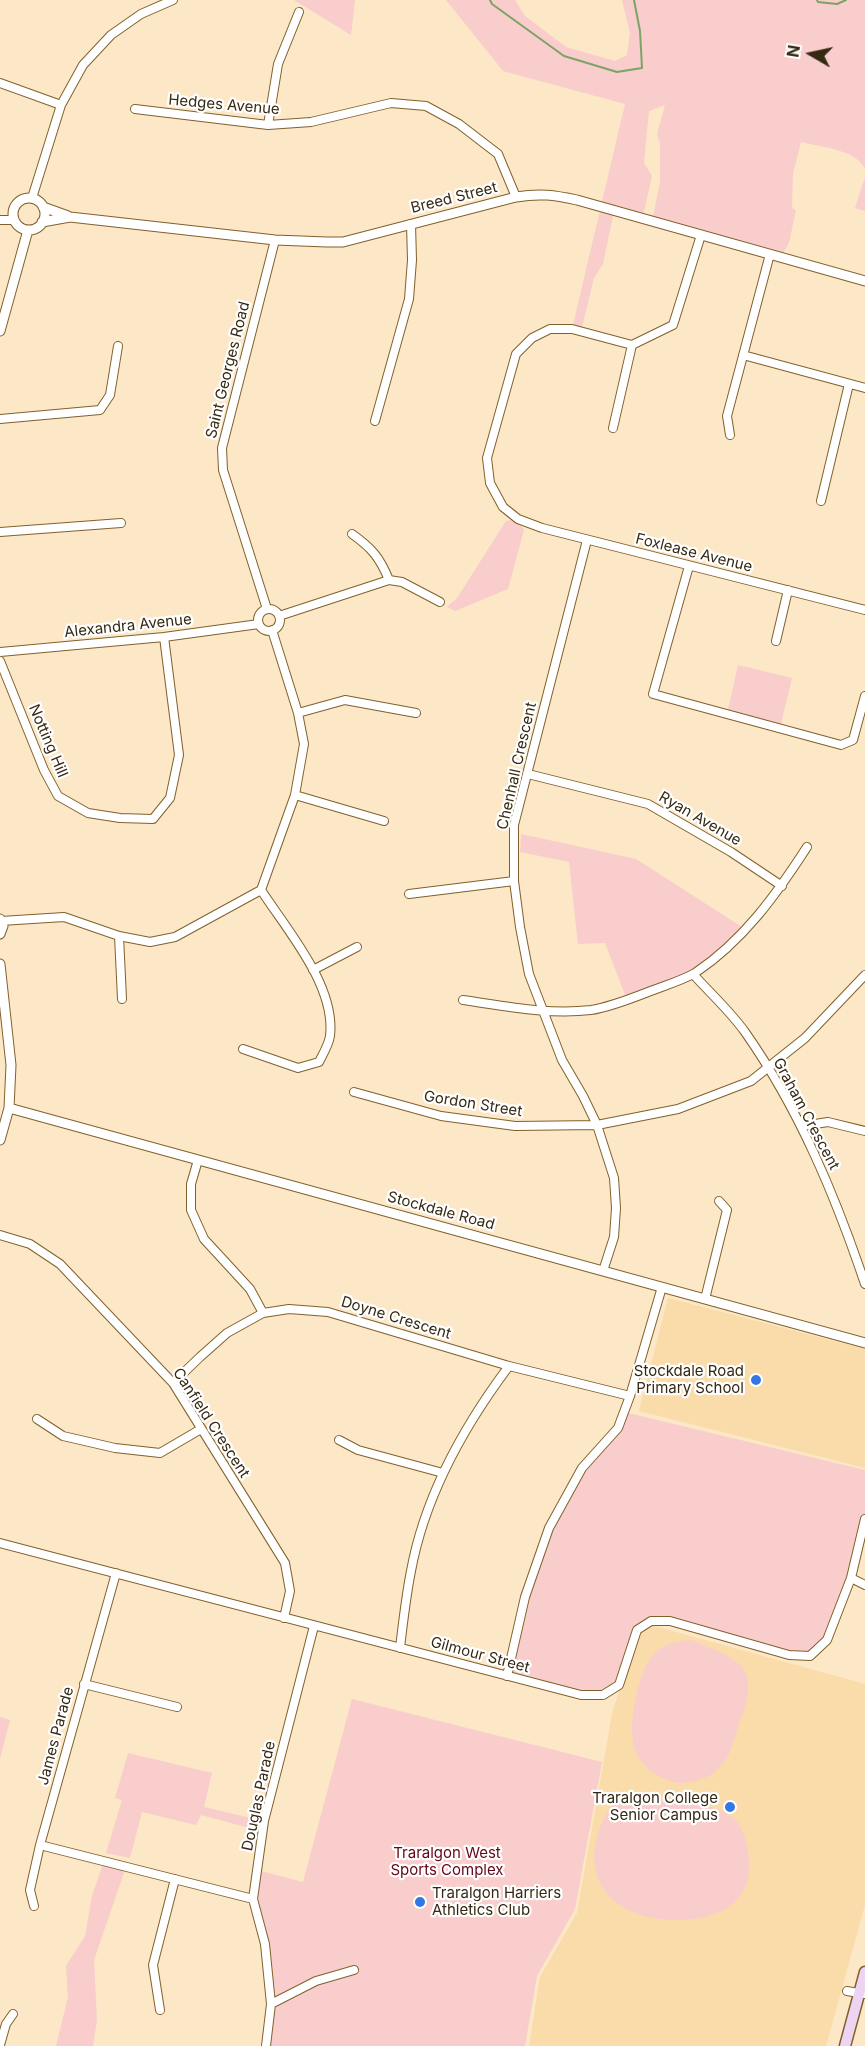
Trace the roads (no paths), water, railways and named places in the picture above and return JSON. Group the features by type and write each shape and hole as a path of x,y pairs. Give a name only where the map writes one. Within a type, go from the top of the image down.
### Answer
{"main road":[{"path":"845,2046 862,1994 865,1972"}],"street":[{"path":"32,198 61,105 83,64 111,35 141,14 173,0"},
{"path":"268,125 278,64 299,12"},
{"path":"0,83 61,105"},
{"name":"Hedges Avenue","path":"135,109 268,125 311,122 391,102 426,106 459,124 498,154 516,197"},
{"name":"Breed Street","path":"42,222 70,217 275,240 344,242 516,197 552,194 865,281"},
{"path":"43,207 42,222 36,228 28,230 20,227 14,220 13,211 17,203 25,198 32,198 43,207 70,217"},
{"path":"0,220 14,220"},
{"path":"375,421 409,299 412,260 411,224"},
{"path":"0,331 28,230"},
{"path":"613,428 632,345 673,325 700,235"},
{"name":"Saint Georges Road","path":"267,609 223,470 222,448 275,240"},
{"path":"730,435 727,416 770,254"},
{"name":"Foxlease Avenue","path":"632,345 572,329 550,329 532,338 516,354 487,458 490,483 503,507 518,519 542,528 865,610"},
{"path":"0,419 100,410 110,395 118,346"},
{"path":"743,355 865,388"},
{"path":"821,501 849,384"},
{"path":"0,532 121,523"},
{"path":"352,534 370,547 382,563 389,580"},
{"name":"Chenhall Crescent","path":"587,540 514,825 514,881 520,927 530,974 562,1060 597,1125 614,1178 616,1208 614,1236 603,1271"},
{"path":"688,566 653,694 841,745 853,740 865,697"},
{"path":"279,616 389,580 402,582 440,602"},
{"path":"776,641 788,590"},
{"path":"267,609 275,610 279,616 279,623 272,630 264,630 259,624 259,616 267,609"},
{"name":"Alexandra Avenue","path":"0,652 164,637 259,624"},
{"path":"0,934 3,927 1,920 64,917 119,936 150,942 175,937 261,890 295,795 304,744 298,713 272,630"},
{"name":"Notting Hill","path":"0,661 44,770 58,796 88,813 120,818 153,819 170,798 179,755 164,637"},
{"path":"298,713 345,699 416,713"},
{"name":"Ryan Avenue","path":"528,774 648,804 731,852 782,886"},
{"path":"295,795 384,821"},
{"path":"463,1000 545,1011 592,1010 627,1000 693,974 756,919 782,886 807,847"},
{"path":"409,894 514,881"},
{"path":"243,1048 298,1068 319,1062 330,1038 330,1010 313,970 261,890"},
{"path":"119,936 122,999"},
{"path":"313,970 357,946"},
{"path":"0,964 11,1065 9,1108 0,1140"},
{"name":"Graham Crescent","path":"693,974 744,1031 802,1126 832,1190 863,1270 865,1284"},
{"name":"Gordon Street","path":"354,1092 441,1116 515,1126 597,1125 678,1109 751,1081 805,1038 865,975"},
{"path":"857,984 865,992"},
{"name":"Stockdale Road","path":"9,1108 865,1343"},
{"path":"802,1126 828,1122 865,1131"},
{"path":"198,1160 191,1184 191,1210 204,1239 250,1289 263,1313"},
{"path":"705,1299 728,1210 719,1200"},
{"name":"Canfield Crescent","path":"0,1235 30,1244 60,1264 173,1383 285,1563 290,1591 284,1618"},
{"path":"507,1676 525,1597 549,1527 582,1468 618,1428 630,1396 662,1287"},
{"name":"Doyne Crescent","path":"173,1383 227,1334 263,1313 289,1309 328,1312 509,1366 630,1396"},
{"path":"400,1648 411,1569 429,1506 460,1440 485,1398 509,1366"},
{"path":"37,1419 63,1436 115,1448 160,1453 201,1429"},
{"path":"339,1440 358,1450 443,1473"},
{"path":"865,1519 851,1578 865,1585"},
{"name":"Gilmour Street","path":"0,1543 581,1695 603,1695 619,1685 637,1630 651,1621 670,1621 789,1655 810,1656 827,1640 851,1578"},
{"name":"James Parade","path":"34,1906 30,1890 40,1845 116,1573"},
{"name":"Douglas Parade","path":"266,2046 271,2004 265,1944 253,1899 264,1821 314,1626"},
{"path":"84,1684 177,1707"},
{"path":"40,1845 253,1899"},
{"path":"159,2010 153,1965 175,1879"},
{"path":"271,2004 316,1981 354,1970"},
{"path":"847,1991 862,1994"},
{"path":"0,2045 6,2024 13,2014"}],"waterway":[{"path":"490,0 492,4 564,56 617,72 642,68 640,31 634,0"},
{"path":"817,0 837,4 846,0"}],"place":[{"name":"Stockdale Road Primary School","path":"756,1380"},
{"name":"Traralgon College Senior Campus","path":"730,1807"},
{"name":"Traralgon Harriers Athletics Club","path":"420,1902"}],"park label":[{"name":"Traralgon West Sports Complex","path":"447,1862"}]}
